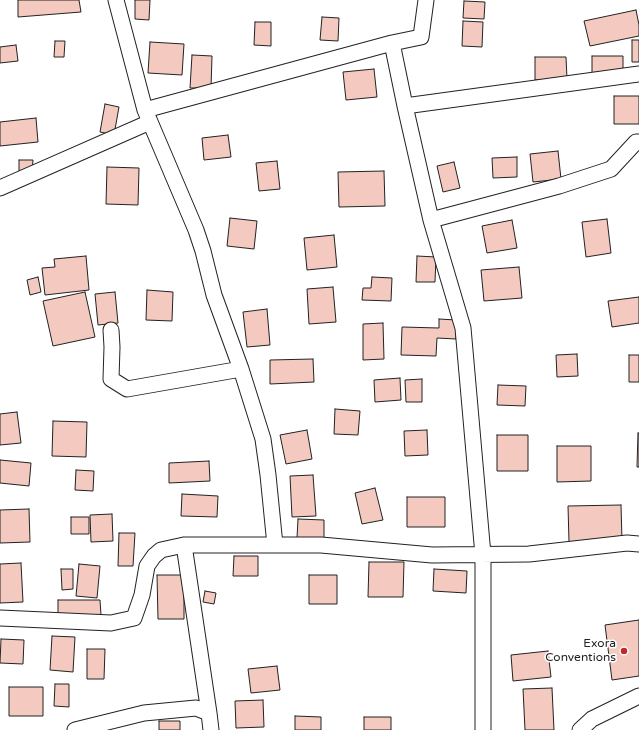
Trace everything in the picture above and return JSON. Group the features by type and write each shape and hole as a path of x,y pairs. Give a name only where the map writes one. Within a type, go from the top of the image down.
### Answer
{"street":[{"path":"116,0 148,116 196,230 214,295 263,439 275,545"},
{"path":"0,188 148,116 392,43 421,37 426,0"},
{"path":"392,43 431,220 463,328 483,555 483,730"},
{"path":"405,106 639,74"},
{"path":"431,220 559,186 611,170 636,142 639,142"},
{"path":"111,330 111,379 127,389 240,369"},
{"path":"0,618 111,623 134,618 142,596 147,566 154,556 161,550 184,545 321,545 432,555 483,555 529,554 627,543 639,544"},
{"path":"184,545 211,730"},
{"path":"580,730 592,719 639,696"},
{"path":"75,730 144,713 196,708 209,712"}],"building":[{"path":"18,0 79,0 81,12 18,17"},
{"path":"135,0 150,0 149,20 135,19"},
{"path":"464,1 485,2 484,19 463,18"},
{"path":"636,10 639,25 639,36 590,46 584,21"},
{"path":"322,17 339,18 338,41 320,40"},
{"path":"463,21 483,22 482,47 462,46"},
{"path":"255,22 271,22 271,46 254,45"},
{"path":"632,40 639,40 639,62 632,62"},
{"path":"55,41 65,41 64,57 54,57"},
{"path":"150,42 184,44 182,75 148,73"},
{"path":"16,45 18,61 0,63 0,47"},
{"path":"192,55 212,56 211,88 190,88"},
{"path":"592,56 623,56 623,74 592,75"},
{"path":"535,57 566,57 567,79 535,80"},
{"path":"374,69 377,97 346,100 343,72"},
{"path":"614,96 639,96 639,124 614,124"},
{"path":"105,104 119,107 114,135 100,132"},
{"path":"36,118 38,142 0,146 0,122"},
{"path":"228,135 231,157 204,160 202,138"},
{"path":"558,151 561,179 533,182 530,154"},
{"path":"517,157 517,177 493,178 492,158"},
{"path":"19,160 33,160 32,172 19,172"},
{"path":"277,161 280,189 259,191 256,163"},
{"path":"454,162 460,188 443,192 437,166"},
{"path":"107,167 139,168 138,205 106,204"},
{"path":"384,171 385,206 339,207 338,172"},
{"path":"230,218 257,221 254,249 227,246"},
{"path":"607,219 611,253 586,257 582,222"},
{"path":"512,220 517,248 487,253 482,226"},
{"path":"334,235 337,267 307,270 304,238"},
{"path":"86,256 89,290 45,295 42,268 55,267 54,259"},
{"path":"417,256 436,257 435,282 416,282"},
{"path":"519,267 522,298 484,301 481,270"},
{"path":"38,277 41,292 30,295 27,280"},
{"path":"372,277 392,278 391,301 362,300 363,288 371,288"},
{"path":"333,287 336,322 309,324 307,289"},
{"path":"147,290 173,292 172,321 146,320"},
{"path":"85,292 95,337 53,346 43,301"},
{"path":"115,292 118,323 98,325 95,294"},
{"path":"639,297 639,323 612,327 608,301"},
{"path":"267,309 270,345 247,347 243,312"},
{"path":"439,319 456,320 456,339 437,338 436,356 401,355 402,327 439,328"},
{"path":"383,323 384,359 363,360 363,324"},
{"path":"577,354 578,376 557,377 556,355"},
{"path":"629,355 639,355 639,382 629,382"},
{"path":"313,359 314,382 270,384 270,360"},
{"path":"400,378 401,400 375,402 374,380"},
{"path":"422,379 422,402 406,402 405,380"},
{"path":"498,385 526,386 525,406 497,405"},
{"path":"335,409 360,411 358,435 334,434"},
{"path":"17,412 21,443 0,445 0,414"},
{"path":"53,421 87,422 86,457 52,456"},
{"path":"307,430 312,459 286,464 280,435"},
{"path":"427,430 428,455 405,456 404,431"},
{"path":"638,433 639,467 637,467"},
{"path":"497,435 528,435 528,471 497,471"},
{"path":"557,446 591,446 591,481 557,482"},
{"path":"0,460 31,463 29,486 0,483"},
{"path":"209,461 210,481 169,483 169,463"},
{"path":"76,470 94,471 93,491 75,490"},
{"path":"313,475 316,516 292,517 290,476"},
{"path":"375,488 383,520 362,524 355,493"},
{"path":"182,494 218,496 217,517 181,516"},
{"path":"407,497 445,497 445,527 407,527"},
{"path":"621,505 622,541 569,542 568,506"},
{"path":"29,509 30,542 0,543 0,510"},
{"path":"112,514 113,541 91,542 90,515"},
{"path":"71,517 89,517 89,534 71,534"},
{"path":"298,519 324,520 324,539 297,538"},
{"path":"119,533 135,533 133,566 118,566"},
{"path":"234,556 258,556 258,576 233,576"},
{"path":"369,562 404,562 403,597 368,597"},
{"path":"21,563 23,602 0,603 0,564"},
{"path":"79,564 100,566 97,598 76,596"},
{"path":"61,569 73,569 73,589 62,590"},
{"path":"434,569 467,571 466,593 433,591"},
{"path":"157,575 184,575 184,619 158,619"},
{"path":"309,575 337,575 337,604 309,604"},
{"path":"205,591 216,593 214,604 203,602"},
{"path":"58,600 100,600 101,615 58,615"},
{"name":"Exora Conventions","path":"639,620 639,676 612,680 605,625"},
{"path":"52,636 75,637 73,672 50,670"},
{"path":"1,639 24,640 23,664 0,663"},
{"path":"87,649 105,649 104,679 87,679"},
{"path":"548,651 551,677 513,681 511,655"},
{"path":"277,666 280,690 251,693 248,669"},
{"path":"55,684 69,684 69,707 54,706"},
{"path":"9,687 43,687 43,716 9,716"},
{"path":"552,688 554,730 525,730 523,689"},
{"path":"263,700 264,727 236,728 235,701"},
{"path":"295,716 321,717 321,730 295,730"},
{"path":"364,717 391,717 391,730 364,730"},
{"path":"159,721 180,721 180,730 159,730"}],"place":[{"name":"Exora Conventions","path":"624,651"}]}
